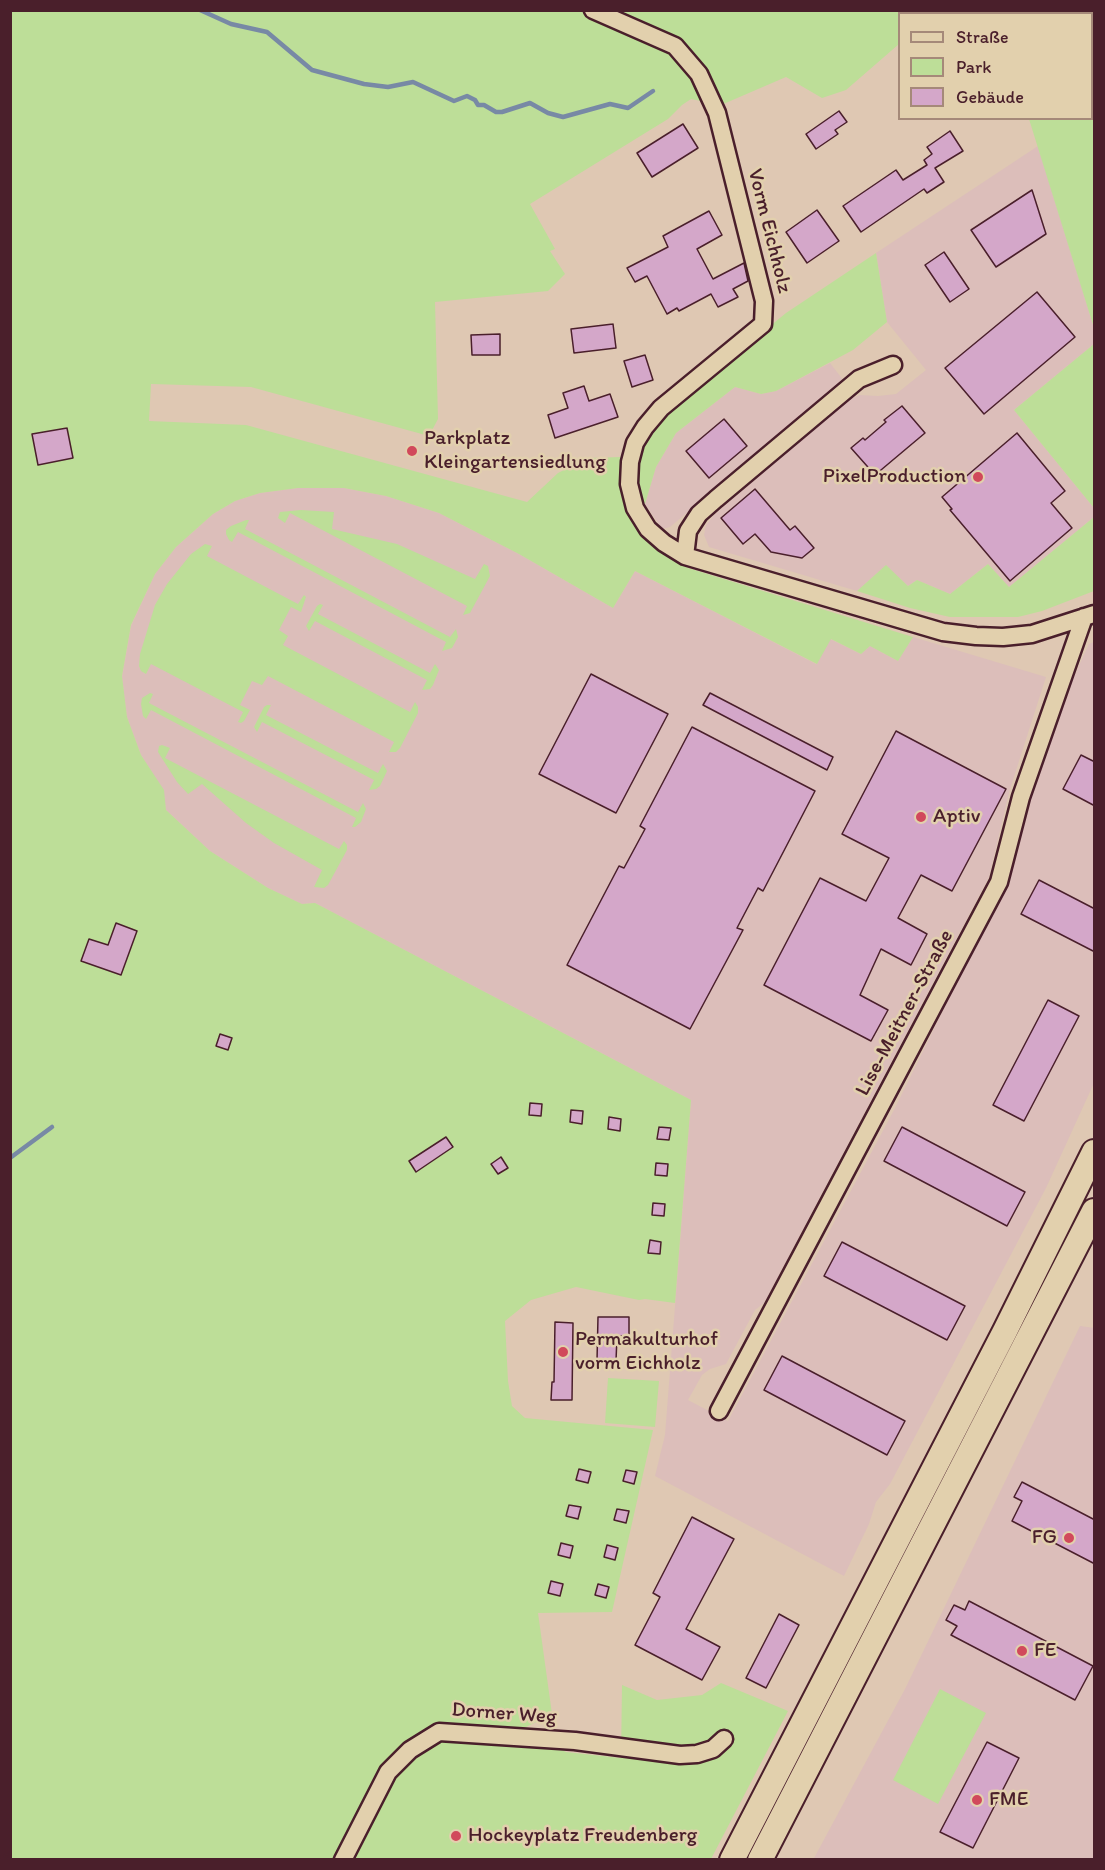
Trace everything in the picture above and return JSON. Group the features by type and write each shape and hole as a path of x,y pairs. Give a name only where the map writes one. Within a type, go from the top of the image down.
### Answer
{"highway":[{"path":"732,1856 1005,1331 1095,1152"},
{"path":"760,1860 1095,1211"},
{"path":"779,1860 792,1832 804,1775"}],"street":[{"name":"Vorm Eichholz","path":"593,10 675,46 699,74 717,113 764,301 763,324 660,408 635,443 630,462 629,484 635,508 648,529 664,543 685,556 912,624 957,634 1003,637 1032,634 1089,616"},
{"path":"685,556 688,531 699,514 859,379 894,365"},
{"name":"Lise-Meitner-Straße","path":"719,1411 999,882 1021,797 1089,616"},
{"name":"Dorner Weg","path":"343,1860 388,1772 410,1750 439,1732 575,1742 680,1755 697,1754 712,1749 724,1739"}],"shaded area":[{"path":"1038,146 1094,328 1094,344 1014,410 1094,508 1094,517 1009,587 988,564 950,594 917,580 908,586 886,566 857,591 709,547 704,535 706,525 714,515 849,399 860,395 896,394 926,370 887,322 876,253"},
{"path":"830,363 844,381 670,527 662,529 645,504 656,467 676,433 735,387 761,394 776,391"},
{"path":"298,488 344,488 386,496 439,513 519,554 613,608 635,571 816,664 830,639 861,654 870,646 898,661 913,637 1046,677 1010,789 989,877 764,1303 755,1310 726,1364 710,1369 702,1375 688,1400 728,1421 894,1110 995,905 1023,812 1058,711 1089,644 1094,642 1094,1083 1046,1188 890,1484 876,1502 869,1524 844,1576 655,1476 665,1435 691,1100 315,903 302,904 268,888 210,851 166,810 163,790 141,755 127,717 122,677 131,626 155,574 176,547 213,514 235,501 260,493"},
{"path":"1080,1326 1094,1328 1094,1859 813,1860 905,1689"}],"green space":[{"path":"10,11 1089,11 898,12 898,45 846,90 822,98 786,77 721,105 691,99 668,119 530,204 555,249 550,251 565,274 548,291 435,302 438,419 429,436 251,387 151,384 149,421 246,425 527,502 558,473 588,458 622,457 621,495 644,538 688,568 913,637 898,661 870,646 861,654 831,639 817,664 635,571 613,608 519,554 439,513 386,496 344,488 298,488 260,493 235,501 213,514 176,547 155,574 131,625 122,676 127,717 141,755 164,790 166,810 210,851 268,888 302,904 315,903 691,1100 675,1303 639,1300 576,1287 531,1300 505,1321 508,1381 512,1406 525,1418 653,1430 612,1612 538,1613 552,1714 522,1729 566,1752 621,1758 622,1685 657,1700 702,1695 721,1683 788,1711 711,1859 11,1859"},
{"path":"1093,29 1094,36 1094,328 1029,120 1093,120"},
{"path":"876,253 887,322 853,350 776,391 761,394 735,387 676,433 656,467 645,504 636,484 638,466 647,437 664,416 786,313"},
{"path":"1094,344 1094,508 1014,410"},
{"path":"301,510 334,512 332,529 397,544 475,579 484,564 488,566 490,576 470,613 463,615 467,606 290,513 285,523 278,518 280,512"},
{"path":"1094,517 1094,591 1042,611 1018,617 950,617 910,608 857,591 886,565 908,586 917,580 950,594 988,564 1009,587"},
{"path":"249,520 245,529 450,637 456,629 458,637 452,648 442,651 446,642 238,532 232,542 229,540 226,530"},
{"path":"205,544 212,546 207,556 298,604 304,595 306,597 301,612 291,607 279,630 288,636 283,645 410,712 415,702 418,713 396,752 389,752 394,742 268,676 262,685 252,681 240,705 250,710 241,723 238,722 243,712 151,664 146,674 141,671 140,654 155,605 167,584 191,554"},
{"path":"320,604 323,605 318,614 430,673 435,664 439,670 433,685 430,689 422,690 427,680 315,621 309,631 306,626"},
{"path":"150,693 153,694 149,703 358,812 363,803 366,809 361,822 352,827 356,818 151,710 146,719 143,716 141,704 142,698"},
{"path":"267,705 271,705 266,715 378,773 383,764 387,771 380,786 369,790 374,780 262,722 257,732 254,727"},
{"path":"159,746 170,748 165,758 339,849 344,841 347,850 328,885 324,888 314,887 322,870 274,843 246,823 202,784 188,794 177,782 158,752"},
{"path":"608,1378 659,1381 655,1427 605,1423"},
{"path":"940,1689 986,1713 938,1804 893,1780"}],"building":[{"path":"839,111 847,122 835,130 838,134 816,149 806,134"},
{"path":"683,124 698,148 652,177 637,153"},
{"path":"950,131 963,151 935,168 944,182 927,193 924,189 861,232 843,206 896,170 903,180 927,165 924,160 932,154 927,147"},
{"path":"1032,190 1046,234 996,267 971,230"},
{"path":"817,210 839,241 807,263 786,232"},
{"path":"709,211 722,235 697,249 713,279 744,263 748,281 733,289 738,297 718,307 711,294 679,311 677,308 667,314 647,276 635,282 627,268 668,247 663,236"},
{"path":"944,252 969,289 950,302 925,265"},
{"path":"1037,292 1075,337 984,414 945,368"},
{"path":"613,324 616,348 574,353 571,329"},
{"path":"500,334 500,355 472,355 471,335"},
{"path":"645,355 653,380 632,387 624,361"},
{"path":"584,386 589,401 610,394 618,417 555,438 548,415 568,408 563,393"},
{"path":"902,406 925,433 875,475 851,448 863,438 865,440 886,422 884,420"},
{"path":"724,419 747,446 709,478 686,451"},
{"path":"67,428 73,458 38,465 32,434"},
{"path":"1017,433 1065,491 1051,503 1072,528 1010,581 950,510 952,509 942,497"},
{"path":"755,489 790,530 795,526 814,548 802,558 771,552 755,534 743,544 721,518"},
{"path":"591,674 668,714 616,813 539,774"},
{"path":"710,693 833,757 827,770 703,705"},
{"path":"692,727 815,791 763,891 758,888 737,928 743,930 690,1029 567,965 619,866 624,868 645,829 640,826"},
{"path":"896,731 1006,789 952,891 921,875 898,918 927,934 911,965 881,949 860,995 888,1010 871,1041 764,985 820,878 866,901 889,858 842,834"},
{"path":"1081,755 1095,762 1095,806 1063,789"},
{"path":"1039,880 1095,909 1095,952 1021,914"},
{"path":"116,923 137,931 121,975 81,961 89,939 108,945"},
{"path":"1048,1000 1079,1016 1024,1121 993,1105"},
{"path":"220,1034 232,1038 228,1050 216,1046"},
{"path":"530,1103 542,1104 541,1116 529,1115"},
{"path":"571,1110 583,1111 582,1124 570,1122"},
{"path":"609,1117 621,1119 620,1131 608,1129"},
{"path":"659,1127 671,1128 669,1140 657,1139"},
{"path":"902,1127 1025,1192 1007,1226 884,1161"},
{"path":"446,1137 453,1147 416,1172 409,1161"},
{"path":"501,1157 508,1168 498,1174 491,1164"},
{"path":"656,1163 668,1164 667,1176 655,1175"},
{"path":"653,1203 665,1204 664,1216 652,1215"},
{"path":"650,1240 661,1242 660,1254 648,1253"},
{"path":"842,1242 965,1306 947,1340 824,1276"},
{"path":"598,1317 629,1317 629,1336 617,1336 616,1361 597,1361"},
{"name":"Permakulturhof vorm Eichholz","path":"555,1322 573,1323 572,1400 551,1400 552,1382 554,1382"},
{"path":"782,1356 905,1421 887,1455 764,1390"},
{"path":"579,1469 591,1472 588,1483 576,1480"},
{"path":"626,1470 637,1472 634,1484 623,1481"},
{"name":"FG","path":"1022,1482 1095,1520 1095,1564 1012,1521 1022,1501 1014,1497"},
{"path":"569,1505 581,1507 578,1519 566,1516"},
{"path":"617,1509 629,1511 626,1523 614,1520"},
{"path":"692,1517 734,1539 686,1629 720,1647 702,1680 635,1645 660,1597 653,1593"},
{"path":"561,1543 573,1546 570,1558 558,1555"},
{"path":"607,1545 618,1548 615,1560 604,1557"},
{"path":"551,1581 563,1584 560,1596 548,1593"},
{"path":"598,1584 609,1587 606,1598 595,1595"},
{"name":"FE","path":"969,1601 1093,1666 1075,1700 951,1635 957,1626 946,1620 954,1605 965,1610"},
{"path":"779,1614 799,1625 766,1688 746,1678"},
{"name":"FME","path":"987,1742 1019,1758 973,1848 940,1832"}],"waterway":[{"path":"200,10 231,24 267,32 312,70 364,84 388,87 413,82 454,101 467,96 475,100 478,105 484,105 496,112 530,103 548,113 563,117 610,104 628,108 653,91"},
{"path":"10,1158 52,1127"}],"place":[{"name":"Parkplatz Kleingartensiedlung","path":"412,451"},
{"name":"PixelProduction","path":"978,477"},
{"name":"Aptiv","path":"921,817"},
{"name":"Permakulturhof vorm Eichholz","path":"563,1352"},
{"name":"FG","path":"1069,1538"},
{"name":"FE","path":"1022,1651"},
{"name":"FME","path":"977,1800"},
{"name":"Hockeyplatz Freudenberg","path":"456,1836"}]}
